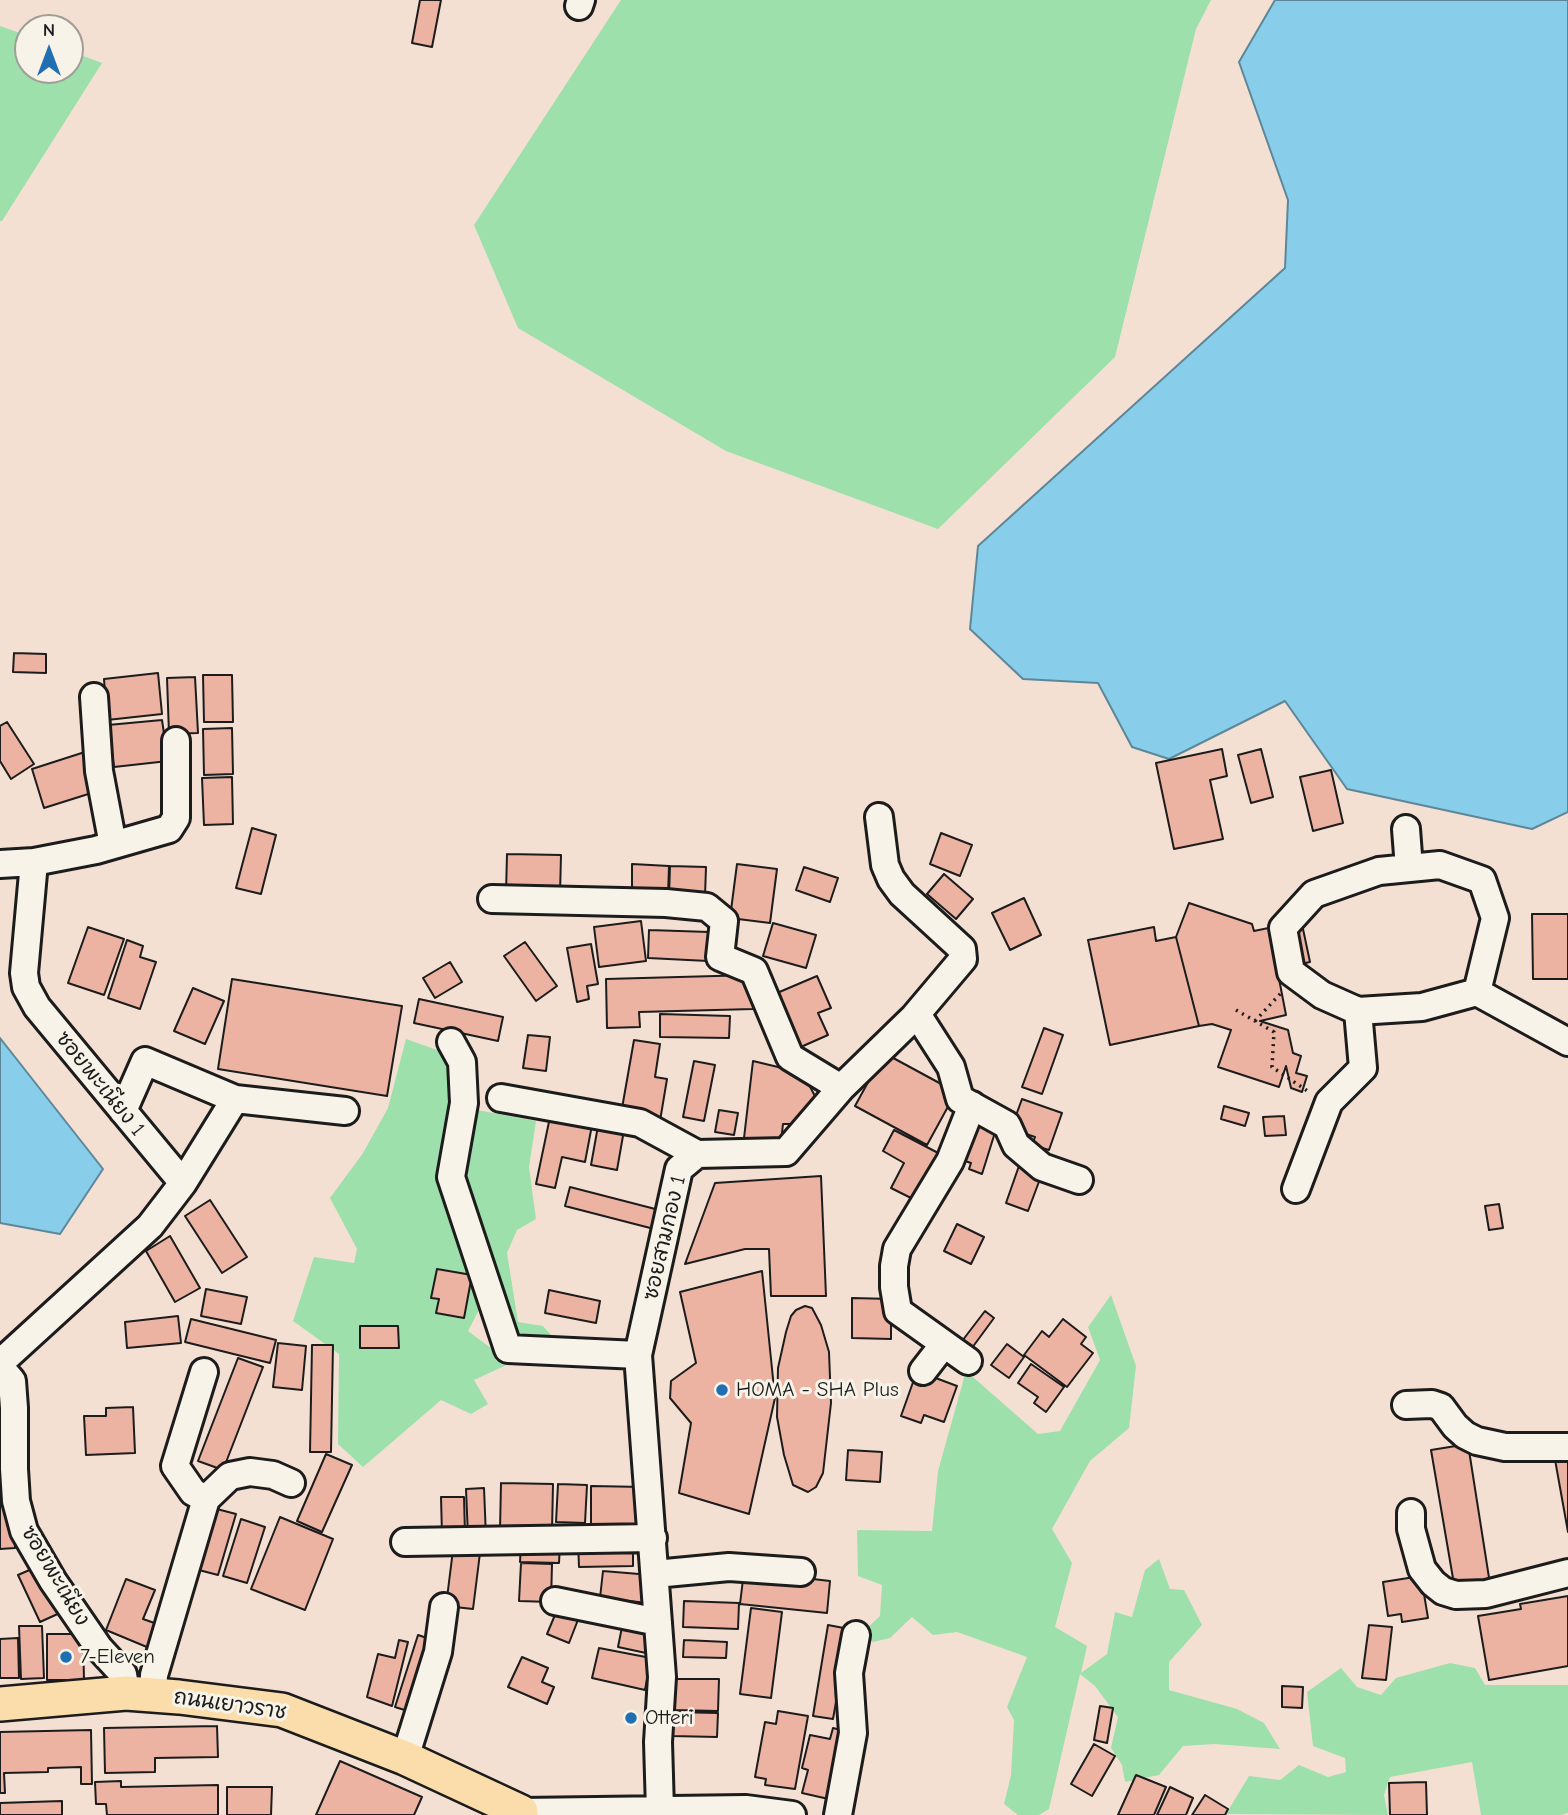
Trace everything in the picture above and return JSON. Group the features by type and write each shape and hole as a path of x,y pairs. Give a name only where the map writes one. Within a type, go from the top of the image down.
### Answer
{"main road":[{"name":"ถนนเยาวราช","path":"0,1704 139,1694 282,1710 405,1758 521,1814"}],"street":[{"path":"94,697 99,771 113,845"},
{"path":"0,864 34,862 113,845 169,829 176,818 176,741"},
{"name":"ซอยสามกอง 1","path":"649,1812 658,1742 662,1677 638,1355 679,1169 697,1154 786,1152 841,1088 917,1013 958,966 964,953 962,950 902,894 891,879 885,865 879,817"},
{"path":"1406,829 1409,868"},
{"name":"ซอยพะเนียง 1","path":"34,862 24,973 26,987 37,1007 183,1183"},
{"path":"1477,992 1495,918 1482,880 1440,865 1380,872 1314,894 1283,928 1291,972 1322,995 1358,1011 1422,1007 1477,992 1568,1042"},
{"path":"492,899 707,906 724,920 720,957 754,971 790,1057 841,1088"},
{"path":"1296,1189 1328,1105 1363,1068 1358,1011"},
{"path":"917,1013 951,1067 960,1099 1007,1125 1016,1145 1042,1167 1080,1180"},
{"path":"451,1042 462,1062 464,1103 451,1177 508,1349 638,1355"},
{"path":"122,1111 145,1061 235,1099 345,1111"},
{"path":"500,1098 640,1123 697,1154"},
{"path":"0,1365 150,1226 183,1183 235,1099"},
{"path":"968,1361 898,1311 894,1266 897,1249 950,1161 972,1105"},
{"path":"923,1371 944,1344"},
{"name":"ซอยพะเนียง","path":"0,1365 12,1381 16,1501 24,1531 53,1581 99,1648 139,1694"},
{"path":"204,1372 175,1466 193,1492 206,1499"},
{"path":"1406,1405 1432,1404 1441,1407 1455,1426 1477,1441 1505,1447 1568,1447"},
{"path":"139,1694 154,1675 206,1499 230,1476 250,1472 273,1475 292,1483"},
{"path":"1411,1513 1411,1529 1422,1569 1443,1591 1456,1595 1486,1594 1568,1573"},
{"path":"405,1542 653,1538"},
{"path":"655,1574 729,1567 801,1572"},
{"path":"555,1601 658,1622"},
{"path":"405,1758 438,1652 444,1607"},
{"path":"838,1815 853,1733 849,1673 856,1635"},
{"path":"521,1814 746,1809 792,1815"}],"path":[{"path":"1255,1021 1297,976"},
{"path":"1236,1010 1274,1032 1272,1067 1328,1105"}],"green space":[{"path":"621,0 1211,0 1196,29 1115,357 938,529 726,451 518,328 474,225"},
{"path":"0,26 14,31 14,84 84,84 84,56 102,63 0,221"},
{"path":"406,1039 443,1052 452,1071 454,1108 482,1304 468,1331 511,1363 474,1380 488,1404 471,1414 441,1400 363,1467 338,1444 339,1354 293,1321 314,1257 354,1263 357,1249 330,1198 363,1153 388,1108"},
{"path":"477,1110 536,1121 529,1167 536,1219 517,1230 507,1253 518,1322 543,1326 560,1345 515,1340 466,1182"},
{"path":"1111,1295 1136,1366 1129,1428 1090,1461 1052,1529 1072,1563 1055,1627 1087,1646 1081,1673 1107,1654 1115,1612 1132,1617 1145,1570 1159,1559 1170,1589 1184,1590 1202,1625 1169,1662 1169,1690 1237,1709 1264,1723 1280,1749 1215,1744 1183,1746 1159,1775 1125,1782 1122,1765 1111,1748 1118,1717 1095,1686 1080,1674 1049,1809 1039,1815 1018,1815 1004,1804 1011,1775 1014,1720 1007,1707 1027,1657 957,1632 933,1635 912,1617 890,1638 873,1642 860,1635 880,1616 882,1585 858,1576 857,1530 932,1531 938,1471 966,1371 1038,1434 1060,1431 1100,1360 1088,1327"},
{"path":"1450,1663 1475,1668 1485,1685 1568,1685 1568,1813 1481,1815 1472,1762 1390,1777 1384,1795 1388,1815 1226,1814 1249,1776 1280,1780 1299,1765 1328,1777 1346,1772 1345,1758 1313,1746 1307,1692 1341,1668 1357,1687 1381,1695 1396,1678"}],"water":[{"path":"1275,0 1568,0 1568,812 1532,829 1347,789 1285,701 1169,759 1132,747 1098,683 1023,679 970,629 978,546 1285,268 1288,200 1239,62"},
{"path":"0,1038 103,1169 60,1234 0,1223"}],"building":[{"path":"420,0 441,0 432,47 412,43"},
{"path":"14,653 46,654 46,673 13,672"},
{"path":"158,673 162,714 107,720 104,679"},
{"path":"203,675 232,675 233,722 204,722"},
{"path":"195,677 198,733 169,734 167,678"},
{"path":"162,720 168,761 114,767 108,725"},
{"path":"7,722 34,764 11,779 0,761 0,726"},
{"path":"232,728 233,774 204,775 203,729"},
{"path":"1222,749 1227,776 1210,780 1223,839 1174,849 1156,763"},
{"path":"1261,749 1273,797 1251,803 1238,755"},
{"path":"88,751 101,790 44,808 32,769"},
{"path":"1331,770 1343,823 1313,831 1300,777"},
{"path":"232,777 233,824 204,825 202,778"},
{"path":"252,828 276,835 261,894 236,888"},
{"path":"941,833 972,845 960,876 930,864"},
{"path":"507,854 561,855 560,894 506,893"},
{"path":"632,864 669,866 668,896 632,894"},
{"path":"737,864 777,869 770,923 730,918"},
{"path":"670,866 706,867 705,896 669,896"},
{"path":"804,867 838,878 830,902 796,890"},
{"path":"944,874 973,899 956,919 927,894"},
{"path":"1024,898 1041,935 1010,950 992,913"},
{"path":"1189,903 1252,924 1254,931 1283,925 1303,929 1310,962 1292,966 1290,958 1274,953 1286,1015 1260,1021 1288,1030 1293,1053 1301,1056 1296,1073 1307,1076 1302,1092 1291,1088 1286,1066 1279,1087 1218,1067 1231,1030 1212,1024 1199,1026 1176,937"},
{"path":"1532,914 1568,914 1568,979 1533,979"},
{"path":"641,921 646,961 599,967 594,927"},
{"path":"773,923 816,935 806,968 763,956"},
{"path":"88,927 124,939 104,995 68,983"},
{"path":"1154,927 1156,941 1176,937 1199,1026 1110,1045 1088,940"},
{"path":"649,930 709,932 708,961 648,958"},
{"path":"127,940 143,946 140,957 156,962 140,1009 108,998"},
{"path":"525,942 557,986 536,1001 504,956"},
{"path":"591,944 598,984 587,986 589,999 577,1002 567,948"},
{"path":"450,962 462,982 435,998 423,978"},
{"path":"752,975 753,1009 639,1012 640,1027 607,1028 606,979"},
{"path":"817,976 831,1008 818,1013 828,1035 794,1050 770,996"},
{"path":"232,979 402,1006 387,1096 218,1069"},
{"path":"193,988 224,1001 205,1044 174,1031"},
{"path":"419,999 503,1017 498,1041 414,1023"},
{"path":"660,1014 730,1016 729,1038 660,1037"},
{"path":"1044,1028 1063,1035 1042,1094 1022,1087"},
{"path":"528,1035 550,1037 546,1071 523,1068"},
{"path":"634,1040 660,1044 655,1077 667,1079 660,1121 621,1114"},
{"path":"884,1053 956,1092 927,1145 855,1106"},
{"path":"694,1061 715,1065 704,1121 683,1117"},
{"path":"753,1061 803,1073 818,1102 801,1124 783,1124 781,1142 744,1138"},
{"path":"1022,1099 1062,1113 1049,1150 1032,1145 1035,1137 1011,1129"},
{"path":"1224,1106 1249,1113 1245,1126 1221,1119"},
{"path":"719,1110 738,1113 734,1135 715,1132"},
{"path":"970,1116 997,1126 982,1174 969,1169 971,1163 956,1158"},
{"path":"1284,1116 1286,1135 1265,1136 1263,1117"},
{"path":"550,1117 592,1125 585,1162 562,1157 555,1188 536,1184"},
{"path":"598,1126 624,1130 617,1170 591,1165"},
{"path":"894,1130 944,1156 919,1202 891,1188 904,1163 883,1151"},
{"path":"1020,1163 1043,1171 1028,1211 1006,1203"},
{"path":"821,1176 826,1296 771,1296 769,1249 745,1249 685,1264 715,1183"},
{"path":"570,1187 663,1211 658,1230 565,1206"},
{"path":"210,1200 247,1257 222,1273 185,1216"},
{"path":"1499,1204 1503,1228 1489,1230 1485,1206"},
{"path":"957,1224 984,1237 971,1264 944,1251"},
{"path":"170,1236 200,1288 175,1302 146,1251"},
{"path":"437,1269 472,1275 464,1318 436,1313 439,1299 431,1298"},
{"name":"HOMA - SHA Plus","path":"762,1271 775,1398 749,1514 679,1493 691,1423 670,1398 671,1381 696,1363 680,1292"},
{"path":"206,1289 247,1297 241,1324 201,1316"},
{"path":"549,1290 600,1301 596,1323 545,1313"},
{"path":"852,1298 891,1299 891,1339 852,1338"},
{"path":"805,1306 812,1308 821,1325 829,1352 831,1403 823,1473 816,1487 808,1492 793,1485 777,1417 778,1368 786,1332 791,1316"},
{"path":"985,1311 994,1318 969,1352 959,1345"},
{"path":"178,1316 181,1343 127,1348 125,1322"},
{"path":"191,1319 276,1340 270,1363 185,1342"},
{"path":"1063,1319 1086,1337 1081,1344 1093,1353 1067,1387 1024,1355 1042,1331 1049,1337"},
{"path":"360,1326 398,1326 399,1348 360,1348"},
{"path":"278,1343 306,1346 302,1390 273,1387"},
{"path":"1007,1344 1024,1357 1009,1378 991,1365"},
{"path":"312,1345 333,1345 331,1452 310,1452"},
{"path":"238,1358 263,1367 223,1470 198,1461"},
{"path":"1031,1364 1064,1387 1046,1412 1034,1403 1038,1397 1018,1383"},
{"path":"917,1371 957,1386 944,1422 924,1415 921,1423 901,1416"},
{"path":"133,1407 135,1453 86,1455 84,1416 106,1416 106,1408"},
{"path":"1468,1444 1490,1584 1455,1590 1431,1450"},
{"path":"848,1450 882,1452 880,1482 846,1480"},
{"path":"1568,1451 1568,1532 1554,1454"},
{"path":"326,1454 352,1465 322,1532 297,1521"},
{"path":"501,1483 553,1484 552,1531 500,1530"},
{"path":"558,1484 587,1485 585,1523 556,1522"},
{"path":"591,1486 644,1487 643,1527 591,1525"},
{"path":"484,1488 486,1537 468,1537 466,1489"},
{"path":"0,1496 13,1496 15,1548 0,1549"},
{"path":"441,1497 464,1497 465,1534 442,1535"},
{"path":"213,1508 236,1514 218,1575 195,1569"},
{"path":"280,1517 333,1539 305,1610 251,1589"},
{"path":"241,1519 265,1527 247,1583 223,1576"},
{"path":"578,1541 633,1541 633,1566 579,1567"},
{"path":"521,1543 560,1544 559,1563 520,1562"},
{"path":"453,1550 480,1553 473,1609 446,1606"},
{"path":"521,1563 552,1564 551,1602 519,1601"},
{"path":"41,1565 62,1612 40,1622 18,1575"},
{"path":"603,1571 651,1575 648,1603 600,1598"},
{"path":"744,1571 830,1581 827,1613 740,1604"},
{"path":"1421,1576 1428,1618 1402,1622 1401,1614 1388,1616 1383,1582"},
{"path":"126,1579 155,1590 143,1619 163,1626 154,1650 106,1630"},
{"path":"1568,1596 1568,1666 1489,1680 1478,1616 1521,1609 1520,1604"},
{"path":"684,1601 739,1603 738,1629 683,1627"},
{"path":"560,1603 581,1612 569,1643 547,1634"},
{"path":"751,1608 782,1612 771,1698 740,1694"},
{"path":"828,1625 849,1629 833,1719 813,1716"},
{"path":"1369,1625 1392,1627 1386,1680 1362,1678"},
{"path":"19,1626 42,1626 44,1678 21,1679"},
{"path":"622,1627 650,1633 646,1653 618,1647"},
{"name":"7-Eleven","path":"47,1634 83,1634 84,1680 47,1680"},
{"path":"418,1635 436,1641 414,1713 395,1707"},
{"path":"18,1638 19,1678 0,1678 0,1639"},
{"path":"399,1640 408,1642 392,1706 367,1697 378,1654 395,1658"},
{"path":"684,1640 727,1642 726,1658 683,1657"},
{"path":"599,1648 651,1658 645,1690 592,1678"},
{"path":"522,1657 548,1668 542,1682 554,1687 547,1704 508,1687"},
{"path":"674,1679 719,1679 718,1711 673,1710"},
{"path":"1282,1686 1303,1687 1302,1708 1282,1707"},
{"path":"1100,1706 1113,1708 1107,1743 1094,1740"},
{"path":"778,1711 808,1716 795,1789 765,1785 766,1779 755,1777 765,1722 776,1724"},
{"path":"672,1712 718,1713 717,1737 672,1736"},
{"path":"217,1726 218,1757 155,1758 155,1772 105,1773 104,1728"},
{"path":"833,1728 849,1732 833,1800 802,1793 808,1770 802,1768 810,1735 830,1739"},
{"path":"91,1730 92,1784 81,1784 81,1767 48,1768 48,1772 4,1773 5,1793 0,1793 0,1732"},
{"path":"1094,1744 1115,1756 1092,1796 1071,1784"},
{"path":"340,1761 422,1797 414,1815 316,1815"},
{"path":"1136,1775 1166,1787 1154,1815 1118,1815"},
{"path":"121,1781 121,1787 218,1785 218,1815 107,1815 106,1804 96,1804 95,1782"},
{"path":"1426,1782 1427,1815 1390,1815 1389,1783"},
{"path":"227,1787 272,1787 271,1815 227,1815"},
{"path":"1170,1787 1193,1798 1186,1815 1157,1815"},
{"path":"1205,1795 1228,1809 1225,1815 1192,1815"},
{"path":"62,1801 62,1815 0,1815 0,1803"}],"place":[{"name":"HOMA - SHA Plus","path":"722,1390"},
{"name":"7-Eleven","path":"66,1657"},
{"name":"Otteri","path":"631,1718"}]}
